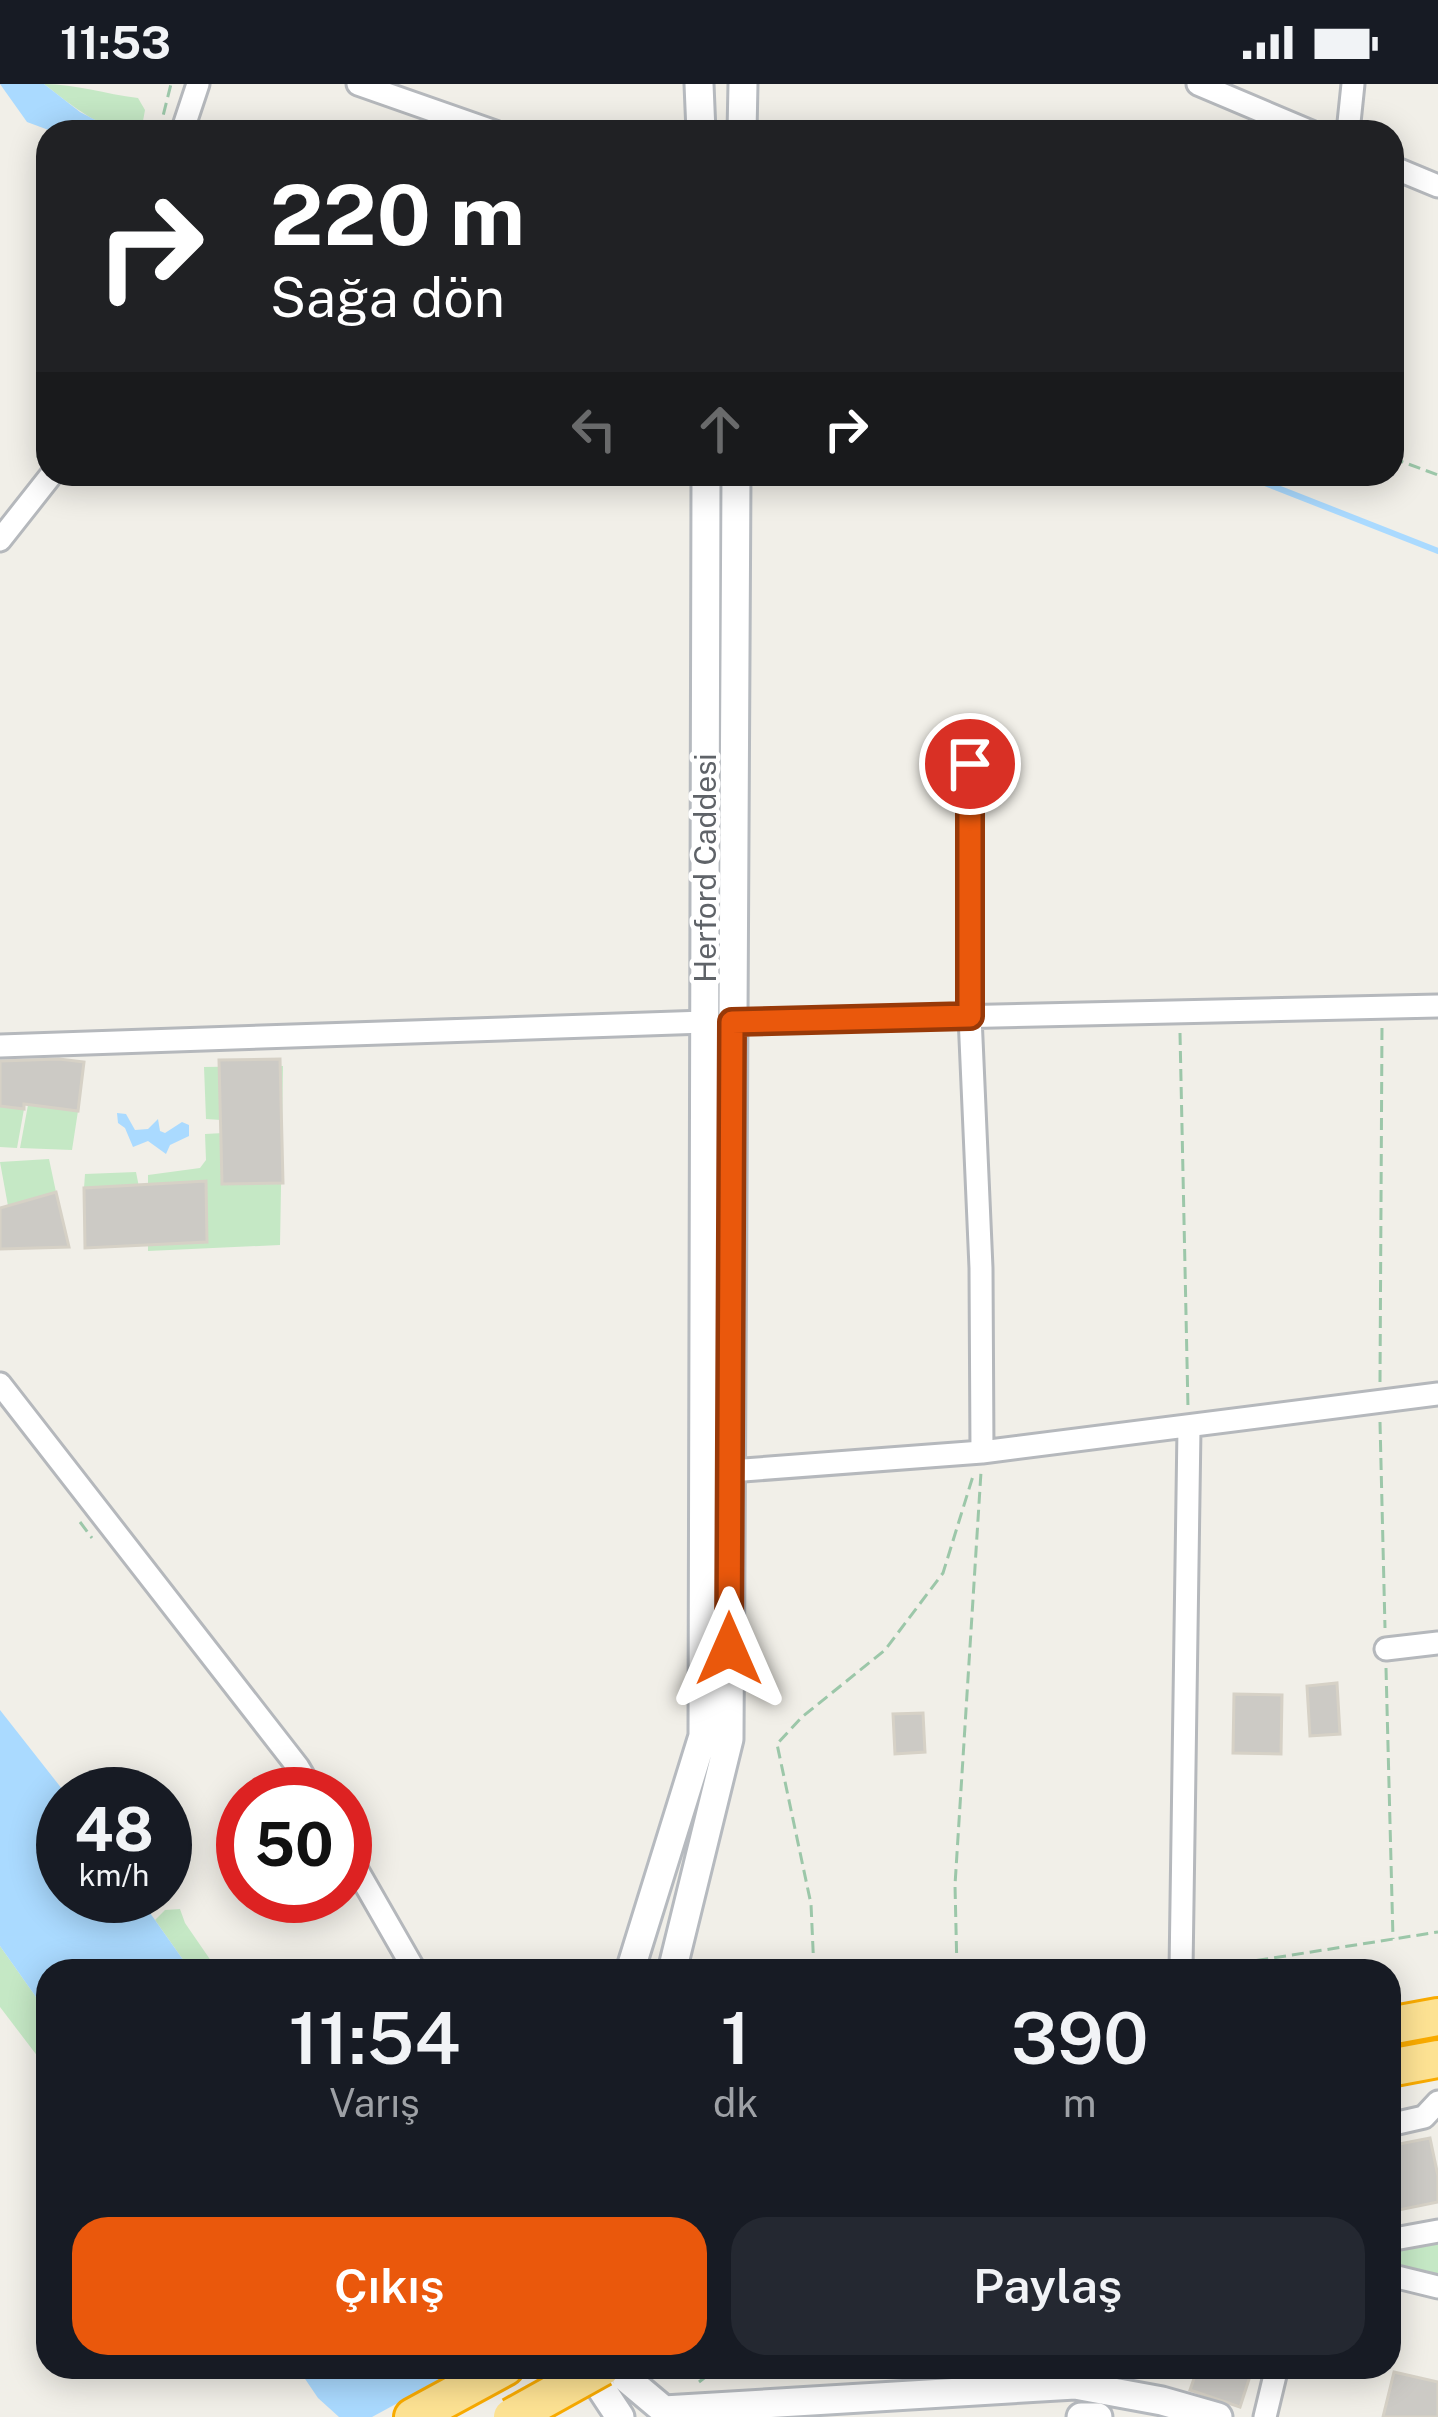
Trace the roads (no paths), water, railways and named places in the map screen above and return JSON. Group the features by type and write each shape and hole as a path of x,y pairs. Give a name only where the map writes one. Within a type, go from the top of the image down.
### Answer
{"highway":[{"path":"1401,2024 1438,2017"},
{"path":"1401,2068 1436,2069"},
{"path":"413,2417 483,2379"},
{"path":"512,2417 580,2379"}],"main road":[{"path":"699,84 700,120"},
{"path":"742,84 742,120"},
{"name":"Herford Caddesi","path":"675,1959 729,1738 730,1471 706,486"},
{"name":"Herford Caddesi","path":"635,1959 703,1736 736,486"},
{"path":"595,2379 620,2417"},
{"path":"627,2379 664,2410 1039,2379"},
{"path":"1085,2379 1219,2417"},
{"path":"1081,2417 1095,2417"}],"street":[{"path":"186,120 198,84"},
{"path":"358,84 461,120"},
{"path":"1198,84 1283,120"},
{"path":"1350,120 1354,84"},
{"path":"1404,171 1438,186"},
{"path":"0,540 36,483"},
{"path":"970,764 970,1016 981,1268 982,1452"},
{"path":"0,1046 719,1022 1438,1006"},
{"path":"0,1384 298,1767"},
{"path":"730,1471 982,1452 1438,1394"},
{"path":"1185,1959 1189,1427"},
{"path":"1386,1649 1438,1642"},
{"path":"372,1896 408,1959"},
{"path":"1401,2122 1424,2117 1438,2102"},
{"path":"1401,2238 1438,2231"},
{"path":"1401,2278 1438,2287"},
{"path":"1265,2417 1274,2379"}],"water":[{"path":"0,84 44,84 95,120 27,122"},
{"path":"117,1113 126,1114 135,1130 148,1129 158,1119 165,1133 182,1122 189,1125 189,1136 170,1145 166,1154 148,1141 133,1147"},
{"path":"0,1710 45,1767 36,1767 36,1923 157,1923 183,1959 36,1959 36,1997 0,1946"},
{"path":"305,2379 498,2379 534,2417 339,2417"}],"waterway":[{"path":"1273,486 1438,551"}]}
